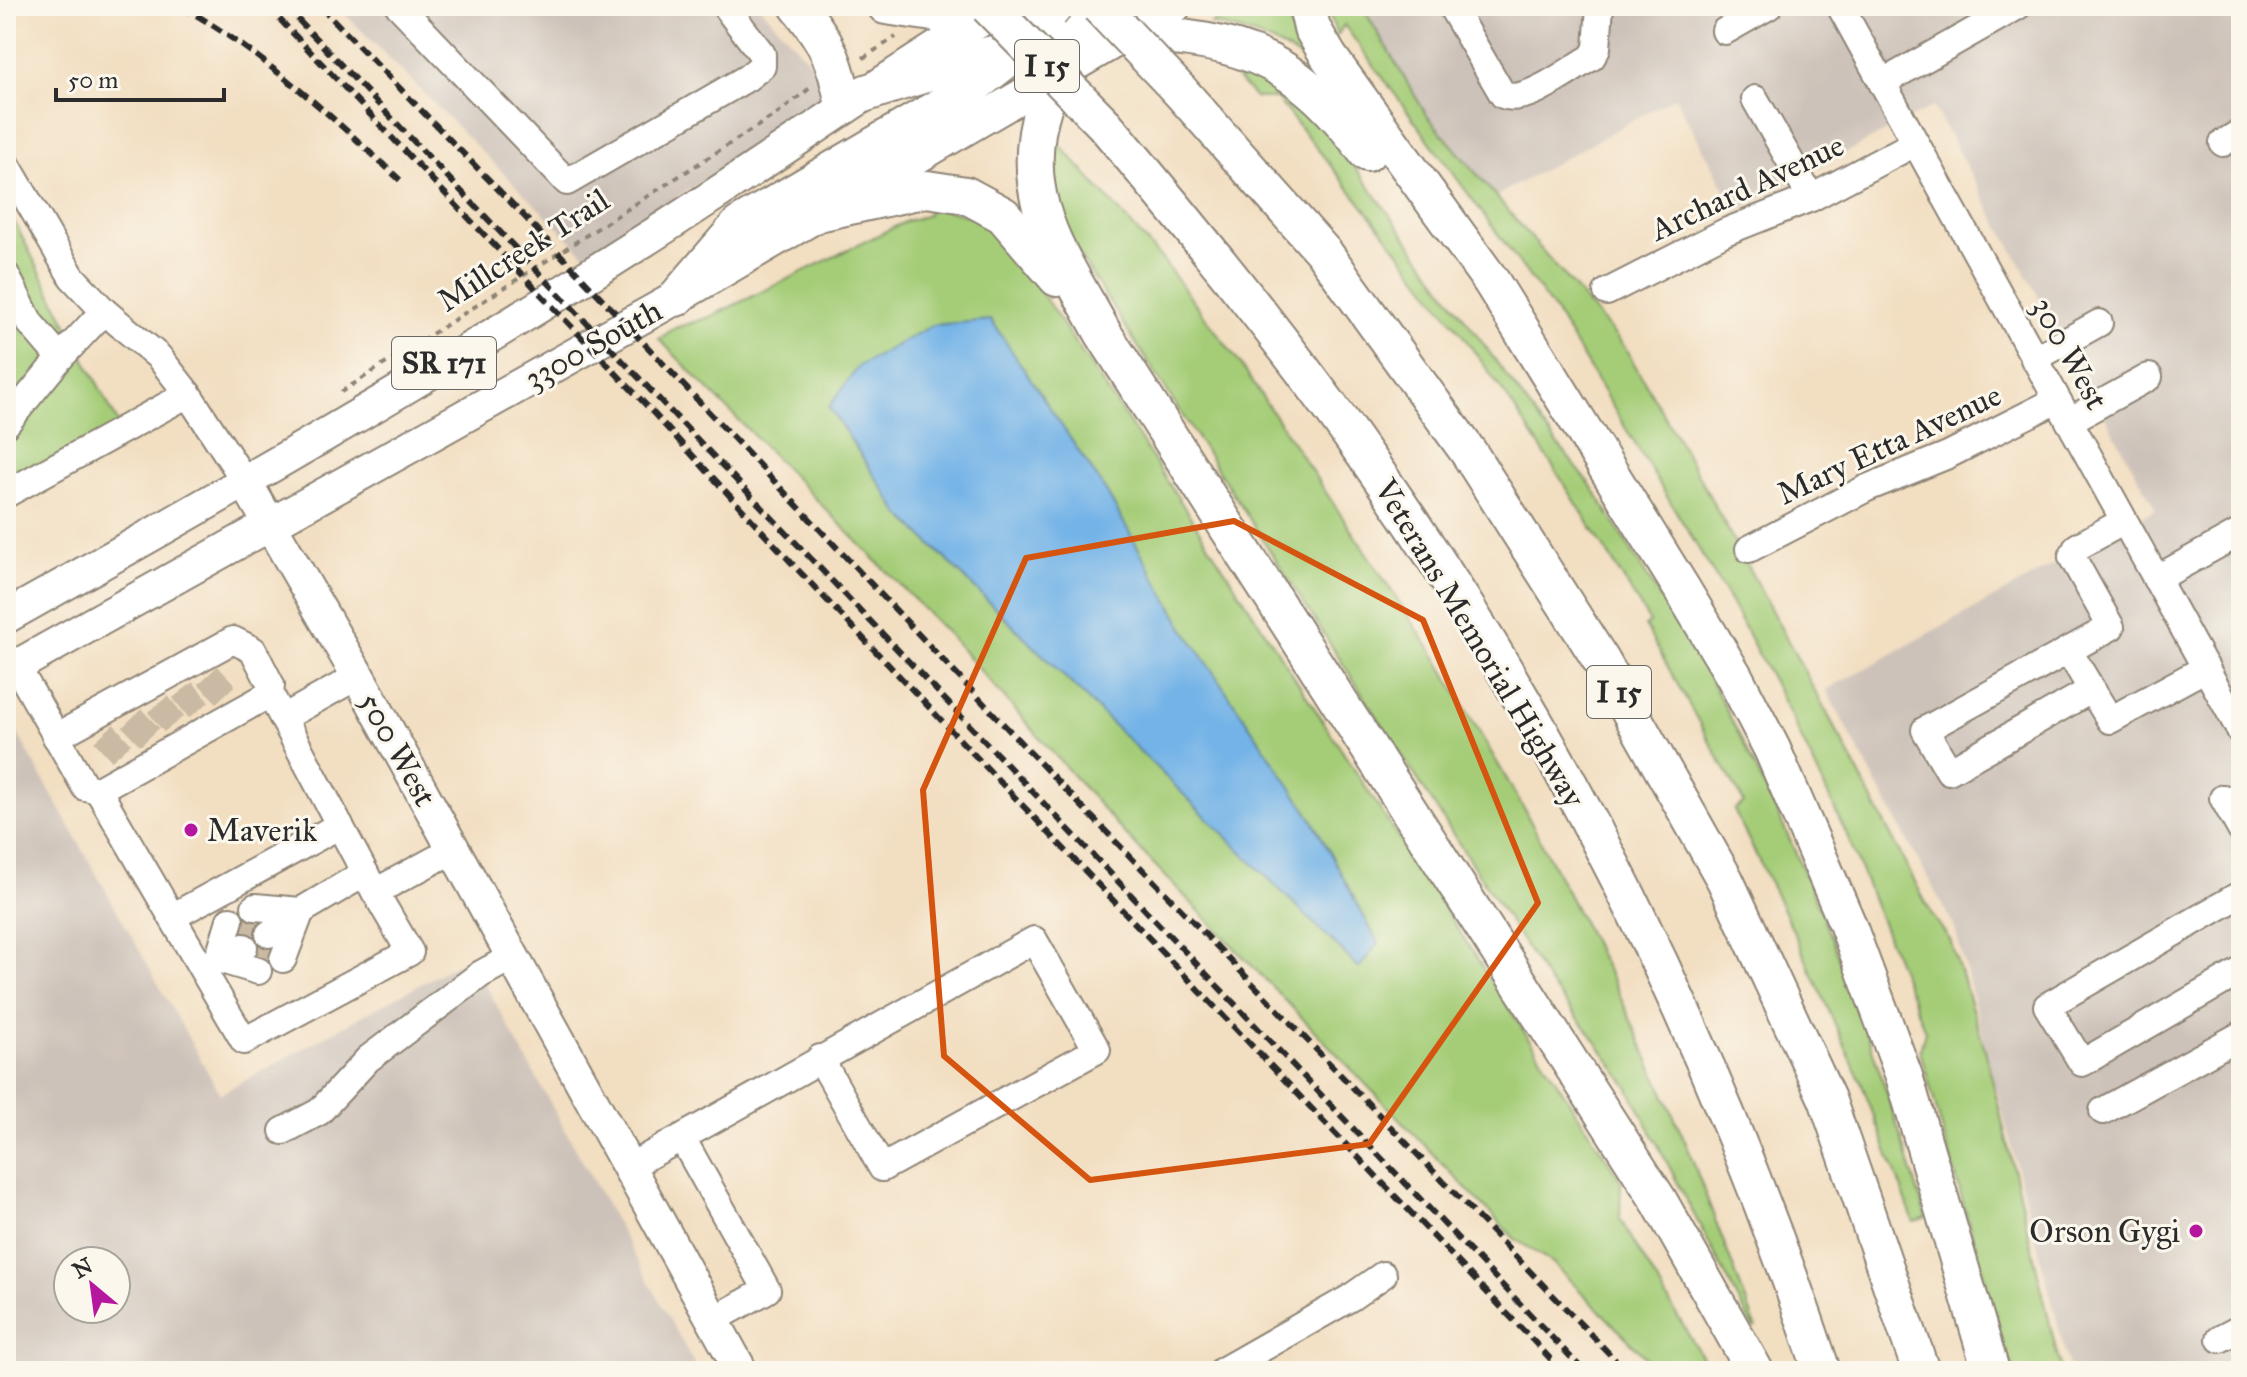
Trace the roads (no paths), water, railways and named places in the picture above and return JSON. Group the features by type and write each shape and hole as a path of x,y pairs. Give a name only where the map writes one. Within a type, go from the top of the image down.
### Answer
{"highway":[{"path":"798,6 811,22 855,100 1023,45"},
{"path":"1307,6 1312,28 1329,57 1491,281 1734,676 1772,749 1814,843 1904,1076 1991,1371"},
{"path":"891,22 929,14 994,9 1077,11 1130,34 1193,38 1241,50 1279,66 1312,88 1342,118 1496,329 1592,446"},
{"name":"Veterans Memorial Highway","path":"994,9 1105,125 1294,357 1439,567 1530,714 1674,988 1735,1131 1795,1288 1822,1371"},
{"path":"676,298 739,225 965,92 1023,45 1077,11"},
{"path":"1077,11 1039,120 1034,152 1038,197 1051,237 1103,333 1651,1188 1755,1371"},
{"name":"I 15","path":"1077,11 1180,91 1334,267 1469,453 1602,662 1725,880 1827,1099 1921,1371"},
{"path":"823,212 927,189 966,195 1003,215 1103,333"}],"main road":[{"name":"3300 South","path":"12,669 676,298 1175,6"},
{"name":"3300 South","path":"6,617 246,483 642,243 994,9"},
{"name":"500 West","path":"246,483 358,676 741,1371"}],"street":[{"path":"399,6 567,182 747,78 762,66 762,54 725,6"},
{"path":"1451,6 1503,95 1510,98 1527,95 1592,57 1597,48 1600,6"},
{"path":"1725,31 1769,6"},
{"name":"300 West","path":"1840,6 2206,668 2232,694 2241,732"},
{"path":"1882,83 2018,6"},
{"path":"1755,99 1811,198"},
{"name":"Archard Avenue","path":"1607,292 1725,232 1811,198 1915,143"},
{"name":"500 West","path":"6,163 72,277 104,311 159,357 188,394 246,483"},
{"path":"6,275 30,323 60,358"},
{"path":"6,424 60,358 104,311"},
{"path":"2034,359 2099,323"},
{"name":"Mary Etta Avenue","path":"1749,549 1867,488 2149,377"},
{"path":"6,494 188,394"},
{"path":"2091,690 1949,771 1925,730 2111,627 2072,557 2077,547 2124,521"},
{"path":"2156,579 2241,532"},
{"path":"12,669 85,787 98,790 172,917 210,964 244,1041 410,952 270,694 271,685 253,650 233,640 201,668 191,700 141,728 130,761 98,790"},
{"path":"2068,650 2110,720 2206,668"},
{"path":"283,718 358,676"},
{"path":"56,737 97,726 141,728 191,700 234,703 270,694"},
{"path":"2223,798 2241,830"},
{"path":"172,917 340,825"},
{"path":"301,911 269,934 301,911 453,850"},
{"path":"2241,894 2047,1006 2082,1063 2241,971"},
{"path":"629,1167 820,1058 1034,940 1097,1050 882,1168 820,1058"},
{"path":"210,964 244,946 210,964"},
{"path":"283,1131 319,1112 368,1059 481,974 512,957"},
{"path":"2103,1111 2241,1035"},
{"path":"682,1138 767,1290 713,1320"},
{"path":"1222,1371 1350,1298 1383,1275"}],"water":[{"path":"991,320 1107,493 1185,630 1311,817 1378,943 1359,968 900,514 829,407 859,366 933,325"}],"tunnel":[{"path":"208,675 227,695"},
{"path":"183,690 199,710"},
{"path":"158,704 174,724"},
{"path":"132,718 150,737"},
{"path":"104,733 122,753"},
{"path":"237,932 261,919"},
{"path":"252,962 277,949"}],"railway":[{"path":"181,6 268,64 400,180"},
{"path":"267,6 647,406 800,572 1562,1371"},
{"path":"285,6 1584,1371"},
{"path":"320,6 523,215 1041,764 1626,1371"}],"place":[{"name":"Maverik","path":"191,830"},
{"name":"Orson Gygi","path":"2196,1231"}]}
